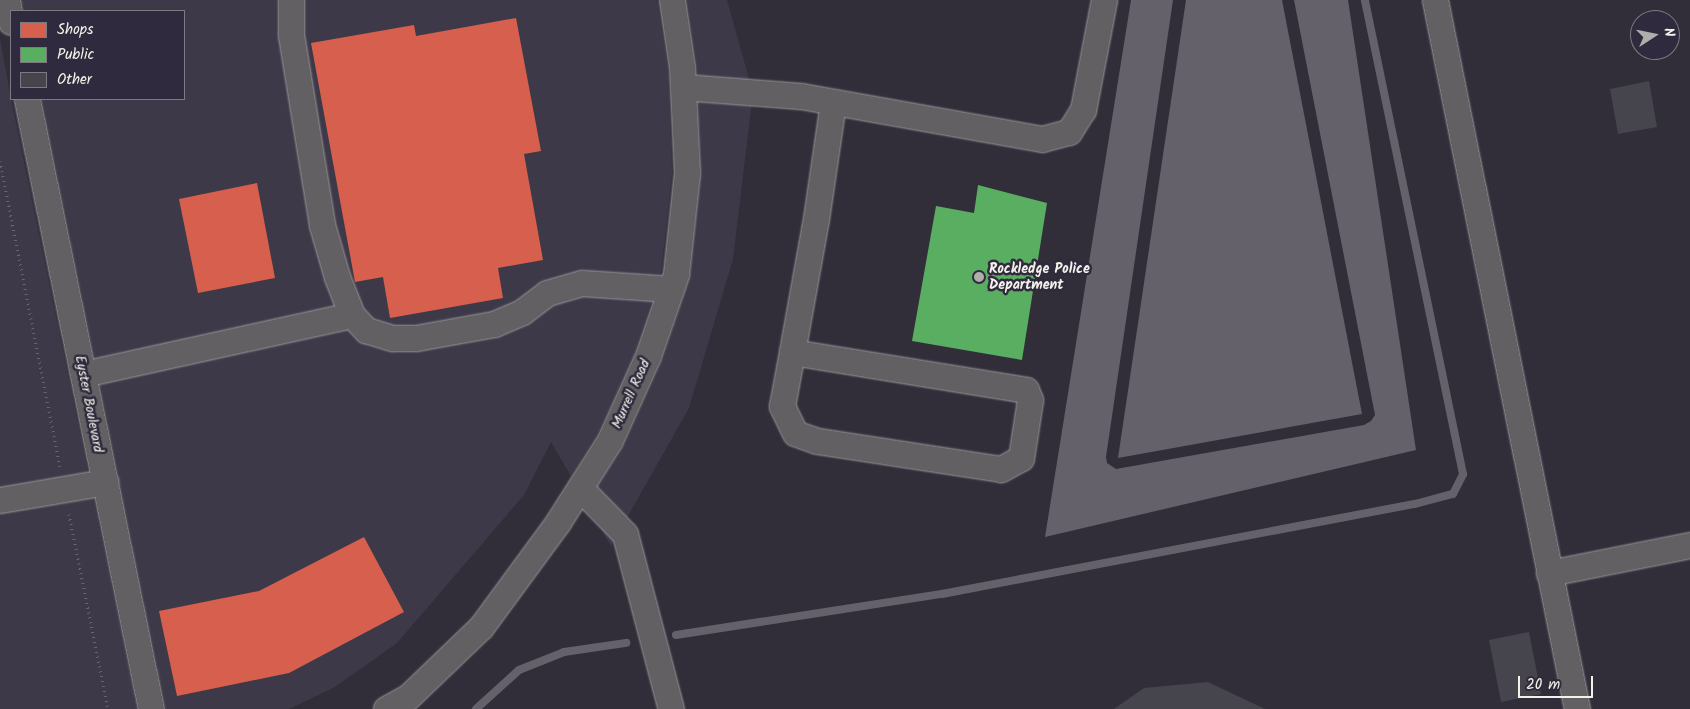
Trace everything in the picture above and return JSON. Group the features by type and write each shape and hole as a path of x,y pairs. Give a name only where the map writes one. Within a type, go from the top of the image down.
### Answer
{"street":[{"path":"7,0 10,16"},
{"path":"291,0 291,35 322,225 337,276 352,316 366,330 393,338 416,338 494,324 522,312 547,293 582,283 671,288"},
{"name":"Murrell Road","path":"386,709 408,696 481,627 558,522 610,440 648,356 676,274 687,173 683,87 672,0"},
{"path":"683,87 800,96 1042,139 1069,132 1083,110 1104,0"},
{"path":"1435,0 1577,709"},
{"name":"Eyster Boulevard","path":"27,100 152,709"},
{"path":"792,352 1026,390 1030,400 1021,458 1001,469 816,441 795,433 782,406 833,102"},
{"path":"83,374 352,316"},
{"path":"0,500 105,482"},
{"path":"580,488 625,534 671,709"},
{"path":"1550,573 1690,545"}],"path":[{"path":"0,161 108,709"}],"shaded area":[{"path":"22,0 657,0 668,69 672,173 661,273 635,352 597,435 571,476 551,442 524,495 397,643 335,687 289,709 166,709 42,100 185,100 185,10 24,10"},
{"path":"687,0 727,0 753,93 733,259 689,408 611,546 586,503 624,445 663,359 690,275 701,173 697,65"},
{"path":"1131,0 1173,0 1106,457 1107,463 1116,469 1364,425 1371,421 1375,415 1294,0 1348,0 1416,450 1045,537"},
{"path":"1186,0 1282,0 1362,414 1118,458"},
{"path":"0,39 10,100 137,709 0,709"}],"building: Shops":[{"path":"516,18 541,151 524,154 543,260 498,268 503,298 390,318 383,277 355,282 311,43 414,25 416,36"},
{"path":"257,183 275,278 198,293 179,199"},
{"path":"364,537 404,612 289,673 177,696 159,611 259,591"}],"building: Public":[{"name":"Rockledge Police Department","path":"978,185 1047,203 1022,360 912,341 936,206 974,213"}],"building: Other":[{"path":"1649,81 1657,127 1618,134 1610,89"},
{"path":"1529,632 1541,694 1501,702 1489,640"},
{"path":"1208,682 1265,709 1114,709 1144,688"}],"waterway":[{"path":"676,635 942,594 1415,504 1453,494 1463,474 1365,0"},
{"path":"476,709 519,670 564,652 626,643"}],"place":[{"name":"Rockledge Police Department","path":"979,277"}]}
